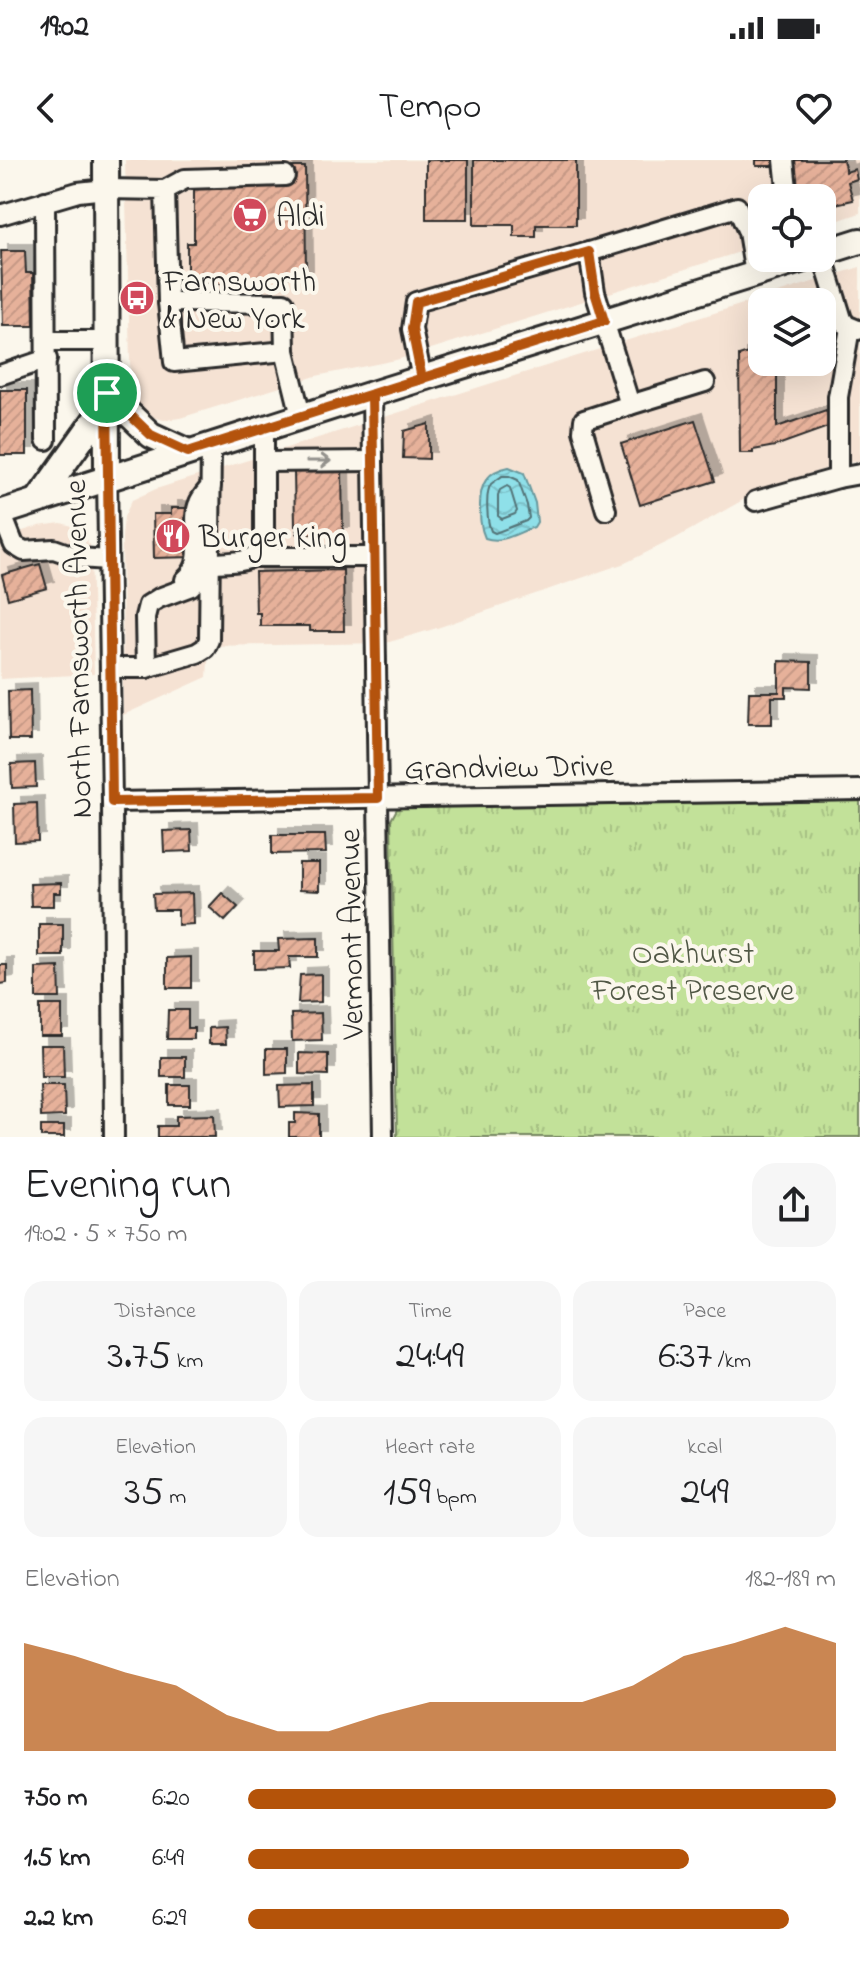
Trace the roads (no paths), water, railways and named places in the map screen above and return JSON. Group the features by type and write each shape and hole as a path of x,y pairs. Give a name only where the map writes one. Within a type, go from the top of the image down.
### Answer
{"main road":[{"name":"North Farnsworth Avenue","path":"106,160 107,478"},
{"path":"836,249 860,241"},
{"path":"1,512 761,272"},
{"path":"38,500 107,398 151,435 200,448"}],"street":[{"path":"784,160 787,184"},
{"path":"0,215 71,194 106,189 165,190 185,179 285,176"},
{"path":"165,190 168,302 174,362 285,351"},
{"path":"45,201 46,440"},
{"path":"422,379 412,329 416,302 737,207 748,232 755,274"},
{"path":"589,252 595,292 630,405"},
{"path":"818,272 842,319 855,329 838,397 838,478"},
{"path":"168,302 284,303 285,351 301,416"},
{"path":"0,375 47,350 106,341"},
{"path":"606,510 583,431 584,420 705,382"},
{"name":"Vermont Avenue","path":"372,394 383,1137"},
{"path":"257,557 264,548 264,428"},
{"path":"110,668 197,653 205,648 209,640 211,486 200,448"},
{"path":"265,462 373,461"},
{"path":"756,501 860,474"},
{"name":"North Farnsworth Avenue","path":"107,478 114,1137"},
{"path":"146,660 139,643 138,610 149,594 184,581 191,575 198,555 197,505 211,486"},
{"path":"1,512 14,545 24,551 54,549 79,558 108,560"},
{"path":"146,660 145,617 148,605 191,586 211,563 257,557 374,557"},
{"name":"Grandview Drive","path":"112,802 860,790"}],"water":[{"path":"509,467 524,473 535,503 537,522 534,527 510,537 498,540 485,538 480,514 483,485 490,475"}],"place":[{"name":"Aldi","path":"250,215"},
{"name":"Farnsworth & New York","path":"137,298"},
{"name":"Burger King","path":"173,536"}],"park label":[{"name":"Oakhurst Forest Preserve","path":"693,970"}]}
